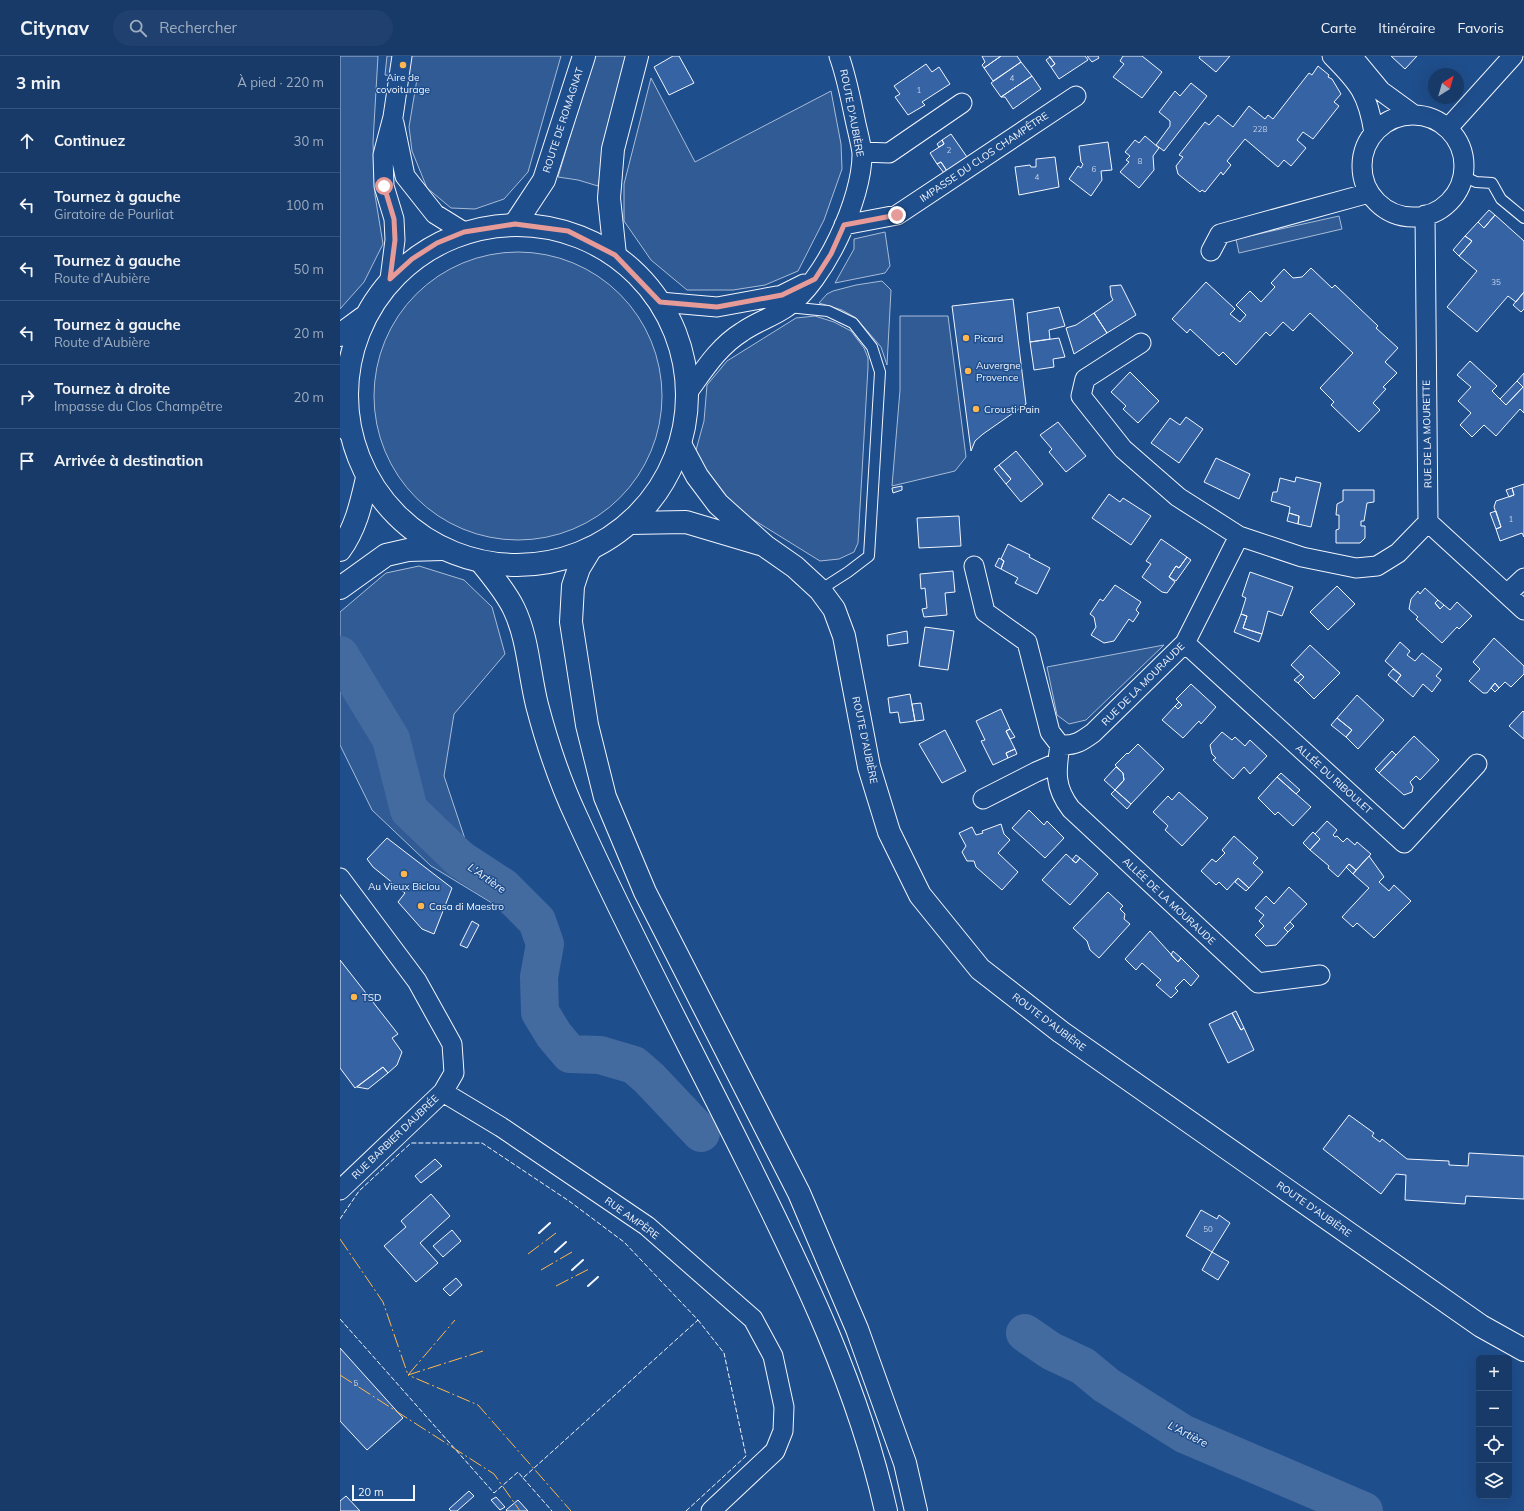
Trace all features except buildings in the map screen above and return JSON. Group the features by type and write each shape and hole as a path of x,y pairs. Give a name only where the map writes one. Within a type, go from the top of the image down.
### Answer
{"main road":[{"name":"ROUTE DE ROMAGNAT","path":"515,224 544,180 584,56"},
{"path":"615,255 609,198 613,148 637,56"},
{"path":"515,224 568,231 615,255 660,302 681,345 688,392 681,446 661,488 630,524 590,550 548,563 518,566 481,562 442,549 399,519 367,478 345,427 346,385 350,354 364,318 376,297 390,279 418,255 437,243 464,232 515,224"},
{"path":"340,335 364,318"},
{"name":"ROUTE D'AUBIÈRE","path":"681,446 697,476 718,504 764,546 795,567 820,590 834,609 844,636 869,767 889,832 920,895 980,969 1061,1032 1481,1326 1524,1350"},
{"path":"340,550 350,536 360,510 367,478"},
{"name":"ROUTE D'AUBIÈRE","path":"630,524 686,522 764,546"},
{"path":"340,588 386,555 408,550 442,549"},
{"path":"590,550 579,568 573,586 571,622 587,725 605,797 645,892 799,1192 857,1329 905,1463 916,1511"},
{"path":"481,562 503,590 514,608 521,626 537,704 548,743 575,815 773,1213 835,1348 879,1479 886,1511"}],"street":[{"path":"390,279 395,240 394,219 384,186 384,155 393,117 402,56"},
{"name":"ROUTE D'AUBIÈRE","path":"688,392 714,356 728,341 742,331 788,307 815,279 831,254 844,225 858,186 862,152 847,80 839,56"},
{"path":"1332,56 1359,86 1368,101 1374,133"},
{"path":"1352,56 1381,91 1414,115"},
{"path":"1448,128 1513,56"},
{"name":"IMPASSE DU CLOS CHAMPÊTRE","path":"844,225 897,215 1076,96"},
{"path":"862,152 889,153 962,103"},
{"path":"1414,115 1426,116 1448,128 1462,150 1464,163 1463,176 1458,190 1450,201 1438,210 1425,216 1412,217 1400,215 1377,203 1369,193 1362,173 1362,162 1364,151 1374,133 1391,120 1402,116 1414,115"},
{"path":"393,117 405,176 435,214 464,232"},
{"path":"1210,251 1220,234 1369,193"},
{"name":"RUE DE LA MOURETTE","path":"1425,216 1428,522"},
{"path":"660,302 717,307 782,295 815,279"},
{"path":"1141,343 1085,379 1081,396 1123,449 1178,497 1239,536 1302,557 1356,568 1377,566 1398,553 1428,522 1524,610"},
{"name":"RUE DE LA MOURAUDE","path":"1059,754 1071,745 1080,742 1093,733 1185,643 1239,536"},
{"path":"974,566 985,612 1027,642 1050,732 1059,754 1036,772 983,799"},
{"path":"1507,594 1524,578"},
{"name":"ALLÉE DU RIBOULET","path":"1185,643 1404,843 1477,764"},
{"name":"ALLÉE DE LA MOURAUDE","path":"1059,754 1058,784 1062,797 1071,809 1258,983 1320,975"},
{"name":"RUE BARBIER DAUBRÉE","path":"340,878 417,981 452,1044 454,1073 443,1092 340,1190"},
{"name":"RUE AMPÈRE","path":"443,1092 501,1127 647,1226 753,1319 772,1356 784,1407 783,1431 775,1450 712,1511"}],"lane":[{"path":"1463,176 1476,182 1492,183 1501,199 1524,218"},
{"path":"788,307 828,311 853,323 872,347 880,372 869,556 820,590"}],"shaded area":[{"path":"340,56 378,56 373,142 375,195 383,244 364,282 340,309"},
{"path":"387,56 561,56 528,172 504,199 475,209 451,208 427,188 412,151 409,127 417,79 385,75"},
{"path":"594,56 628,56 606,145 598,186 578,180 558,177"},
{"path":"651,78 695,162 831,91 841,144 842,169 824,220 798,271 765,285 733,290 687,290 651,260 624,221 624,184"},
{"path":"1339,216 1342,229 1239,253 1236,239"},
{"path":"885,232 890,266 885,273 835,283 854,249 854,239"},
{"path":"518,252 546,255 573,263 586,269 620,294 645,328 651,341 659,368 662,396 659,424 651,451 645,464 620,498 586,523 573,529 546,537 518,540 490,537 463,529 450,523 416,498 391,464 385,451 377,424 374,396 377,368 385,341 391,328 416,294 450,269 463,263 490,255"},
{"path":"882,281 891,290 887,365 881,347 856,318 842,310 819,303 827,294 833,291 856,285"},
{"path":"815,316 834,322 851,331 864,348 868,358 858,543 854,552 839,559 820,561 728,504 701,470 696,450 704,421 707,385 727,361 796,318"},
{"path":"900,316 948,316 966,457 955,471 892,486 900,390"},
{"path":"419,566 464,580 492,607 505,654 454,714 444,776 469,851 492,903 431,866 372,810 340,745 340,612 386,573"},
{"path":"1164,645 1086,720 1069,724 1057,715 1047,667"}],"waterway":[{"name":"L'Artière","path":"340,655 391,739 409,810 460,859 503,887 537,921 545,944 539,977 540,1012 554,1035 570,1054 600,1055 634,1065 649,1078 701,1133"},
{"name":"L'Artière","path":"1025,1333 1051,1351 1083,1366 1106,1385 1184,1434 1364,1511"}],"fence":[{"path":"340,1219 359,1191 411,1143 482,1143 569,1201 624,1242 698,1320 523,1478 518,1472 494,1493 340,1319"},
{"path":"686,1511 746,1456 724,1353 698,1320"},
{"path":"523,1478 552,1511"}],"wall":[{"path":"539,1233 550,1223"},
{"path":"555,1252 566,1242"},
{"path":"572,1270 583,1260"},
{"path":"588,1286 598,1277"}],"power":[{"path":"528,1254 556,1233"},
{"path":"340,1239 383,1302 408,1375 455,1320"},
{"path":"541,1270 572,1252"},
{"path":"556,1286 589,1269"},
{"path":"483,1351 408,1375 478,1405 571,1511"},
{"path":"340,1375 494,1474 520,1511"}],"place":[{"name":"Aire de covoiturage","path":"403,65"},
{"name":"Picard","path":"966,338"},
{"name":"Auvergne Provence","path":"968,371"},
{"name":"Crousti Pain","path":"976,409"},
{"name":"Au Vieux Biclou","path":"404,874"},
{"name":"Casa di Maestro","path":"421,906"},
{"name":"TSD","path":"354,997"}],"route":[{"path":"384,186 394,219 394,258 390,279 412,259 437,243 464,232 515,224 568,231 615,255 660,302 717,307 782,295 815,279 831,254 844,225 897,215"}]}
